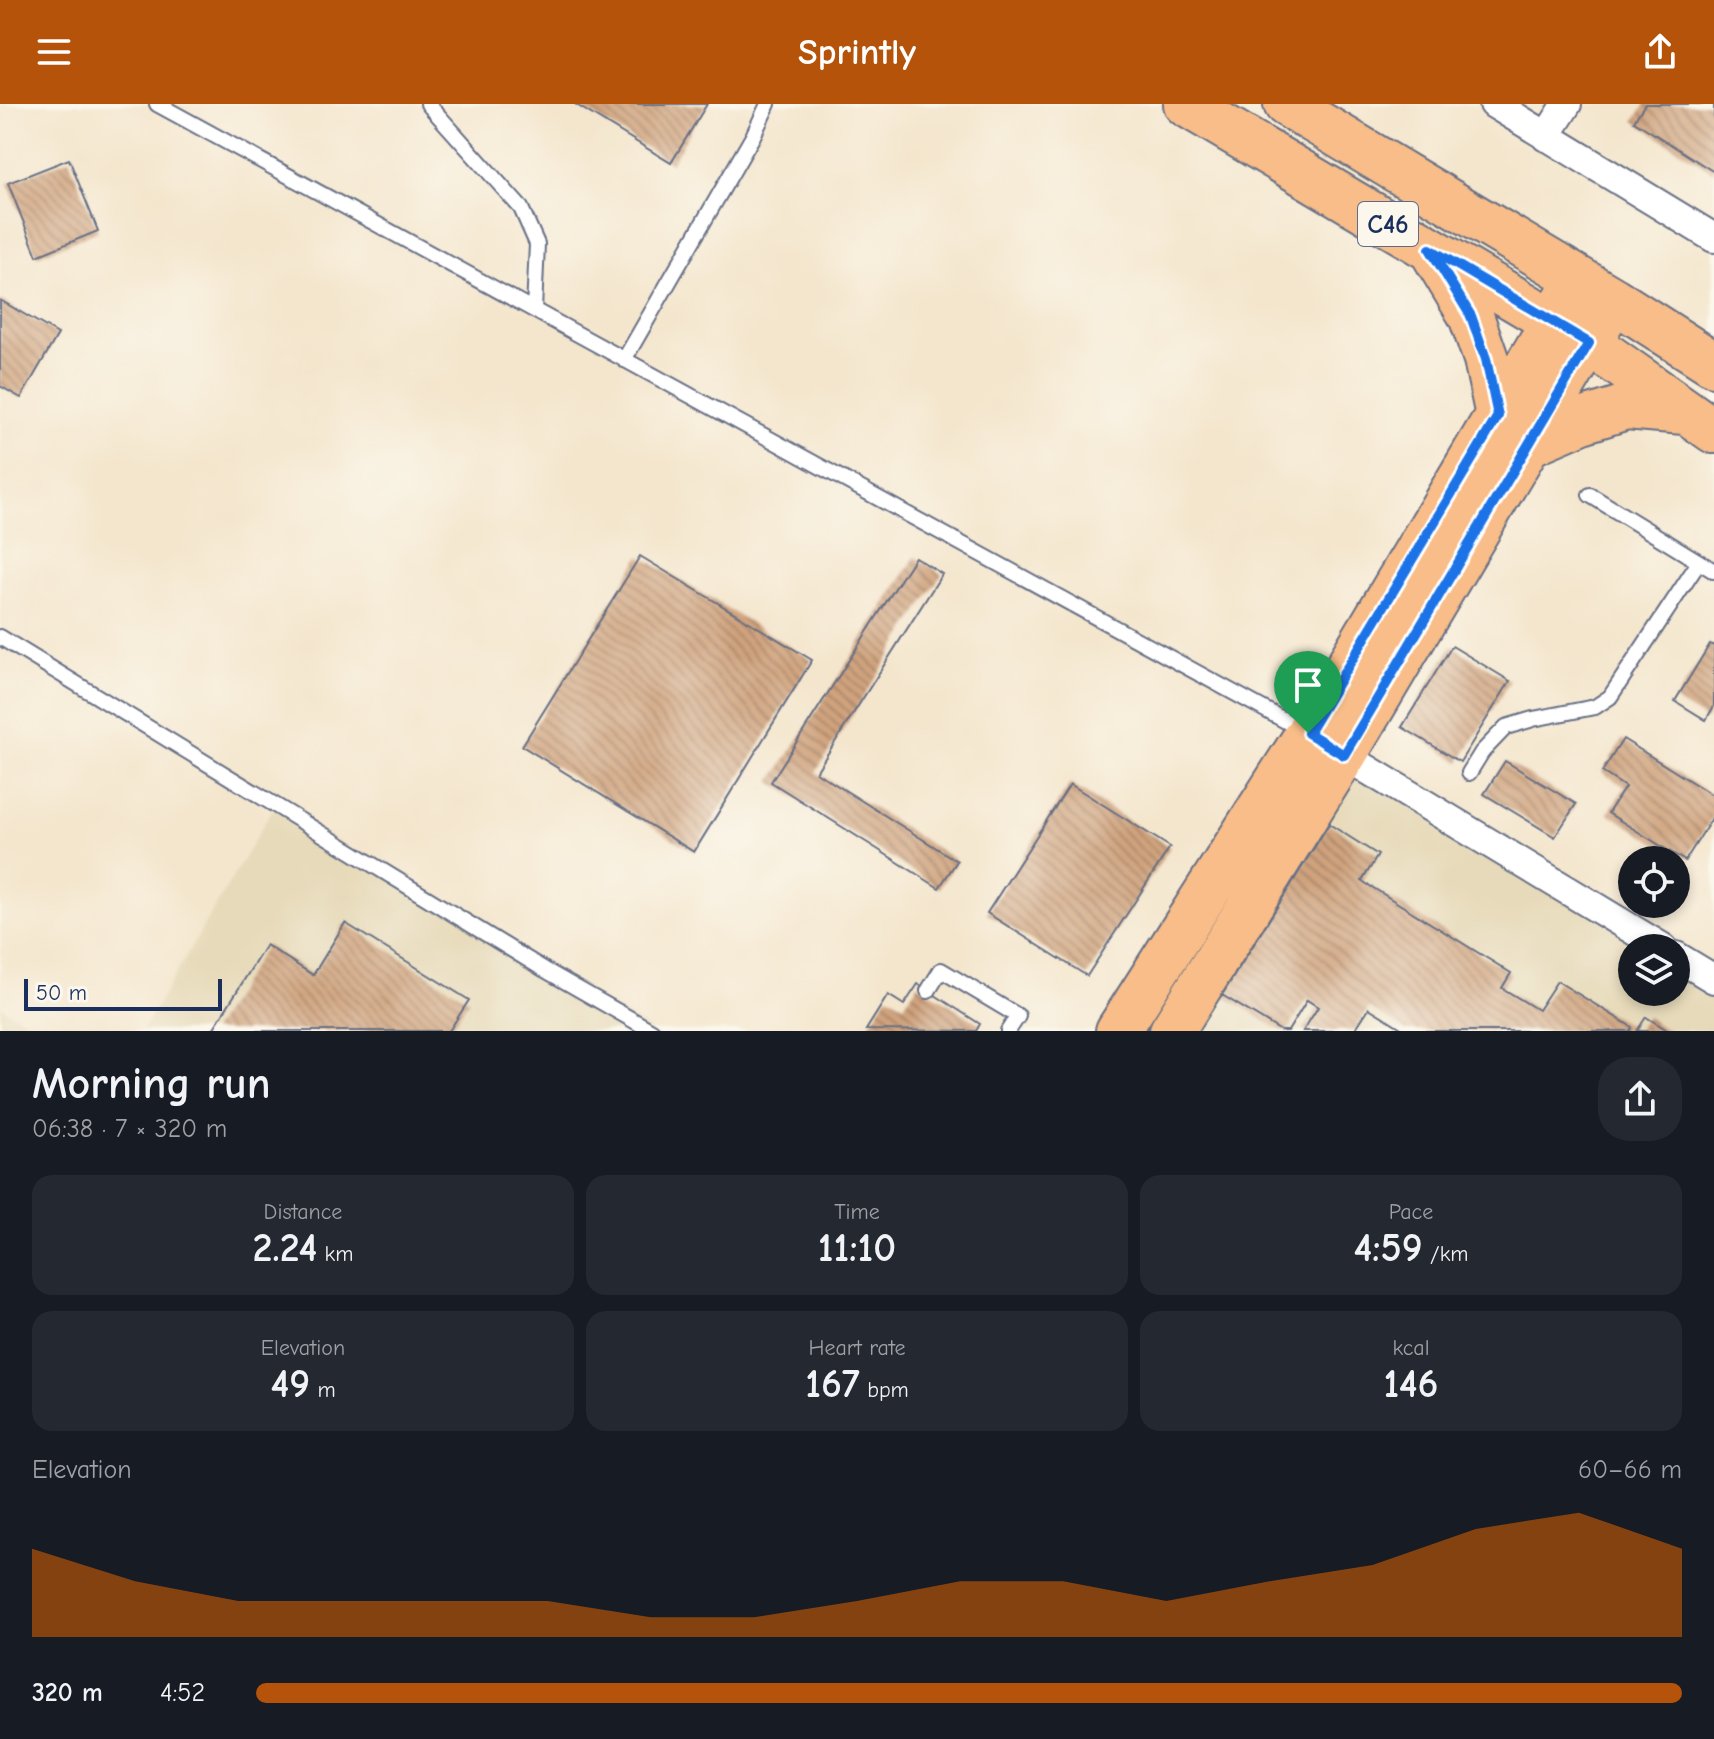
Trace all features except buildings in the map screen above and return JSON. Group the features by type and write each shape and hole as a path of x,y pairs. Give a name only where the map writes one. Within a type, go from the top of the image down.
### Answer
{"main road":[{"name":"C46","path":"1186,104 1571,333 1700,422"},
{"name":"C46","path":"1286,104 1596,289 1714,364"},
{"path":"1430,249 1471,316 1513,430"},
{"path":"1172,1031 1326,744 1596,289"},
{"path":"1513,430 1596,416 1626,407 1700,422"},
{"path":"1118,1031 1326,744"}],"street":[{"path":"1494,104 1714,238"},
{"path":"1546,137 1567,104"},
{"path":"1326,744 1640,934"},
{"path":"1690,964 1714,979"}],"lane":[{"path":"157,104 1326,744"},
{"path":"428,104 521,208 537,244 534,310"},
{"path":"624,360 753,136 768,104"},
{"path":"1590,495 1714,571"},
{"path":"1469,773 1482,752 1506,727 1595,707 1610,697 1699,562"},
{"path":"0,637 545,970 652,1031"},
{"path":"928,991 941,970 1018,1016 1008,1031"}],"shaded area":[{"path":"1344,755 1640,934 1618,934 1618,1006 1690,1006 1690,964 1714,979 1714,1031 1172,1031"},
{"path":"275,805 652,1031 142,1031"},
{"path":"0,1006 43,1031 0,1031"}],"route":[{"path":"1430,249 1589,343 1344,755 1308,733 1498,416 1486,359 1471,316 1430,249"}]}
